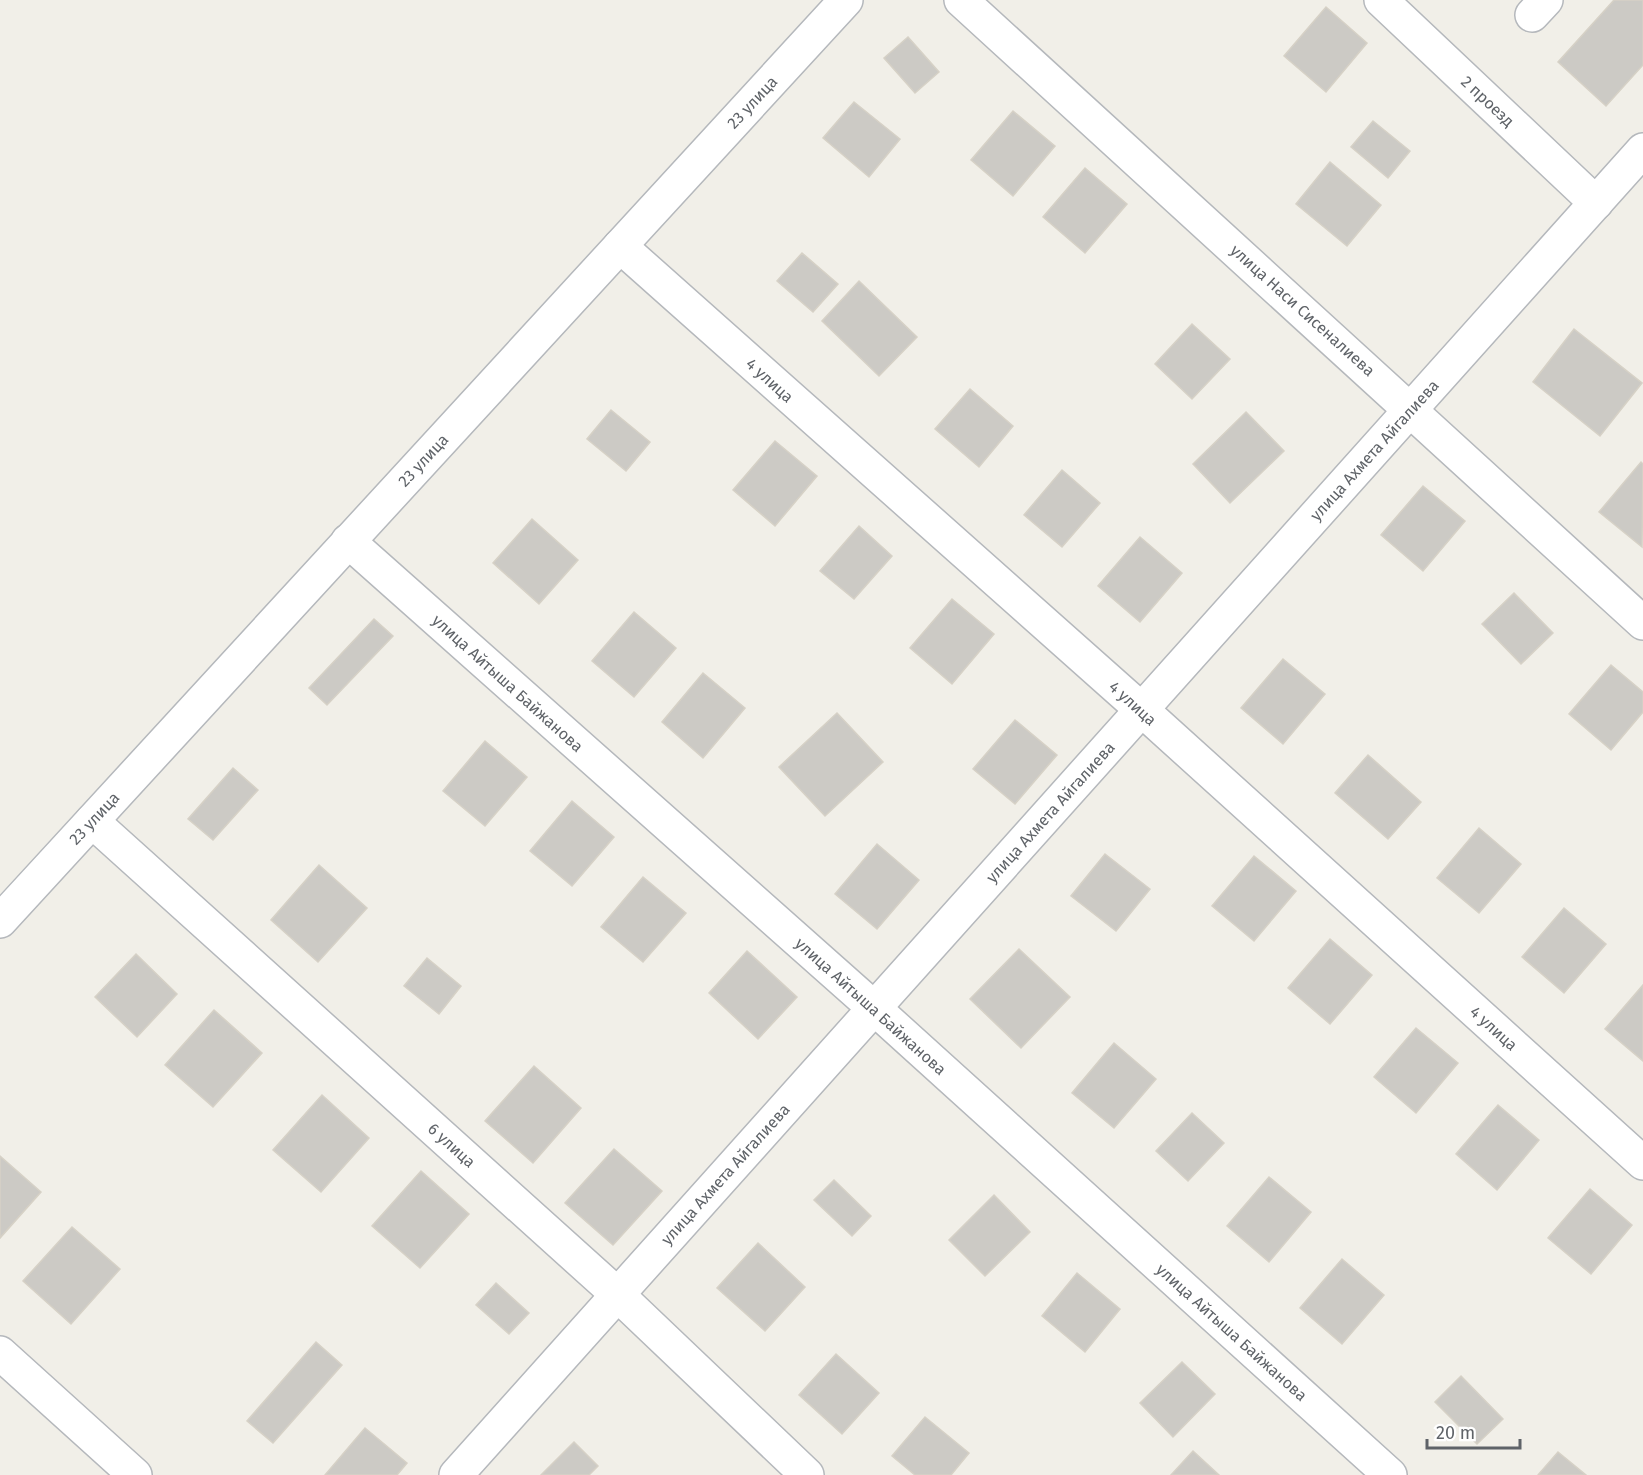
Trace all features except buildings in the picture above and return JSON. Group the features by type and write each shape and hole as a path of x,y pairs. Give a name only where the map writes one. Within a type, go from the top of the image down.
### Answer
{"street":[{"name":"23 улица","path":"0,921 846,0"},
{"name":"улица Наси Сисеналиева","path":"961,0 1643,622"},
{"name":"2 проезд","path":"1381,0 1596,203"},
{"name":"улица Ахмета Айгалиева","path":"456,1475 1643,150"},
{"name":"4 улица","path":"620,246 1142,710 1643,1163"},
{"name":"улица Айтыша Байжанова","path":"348,541 874,1008 1390,1475"},
{"name":"6 улица","path":"92,820 618,1295 807,1475"},
{"path":"5,1367 135,1475"}]}
